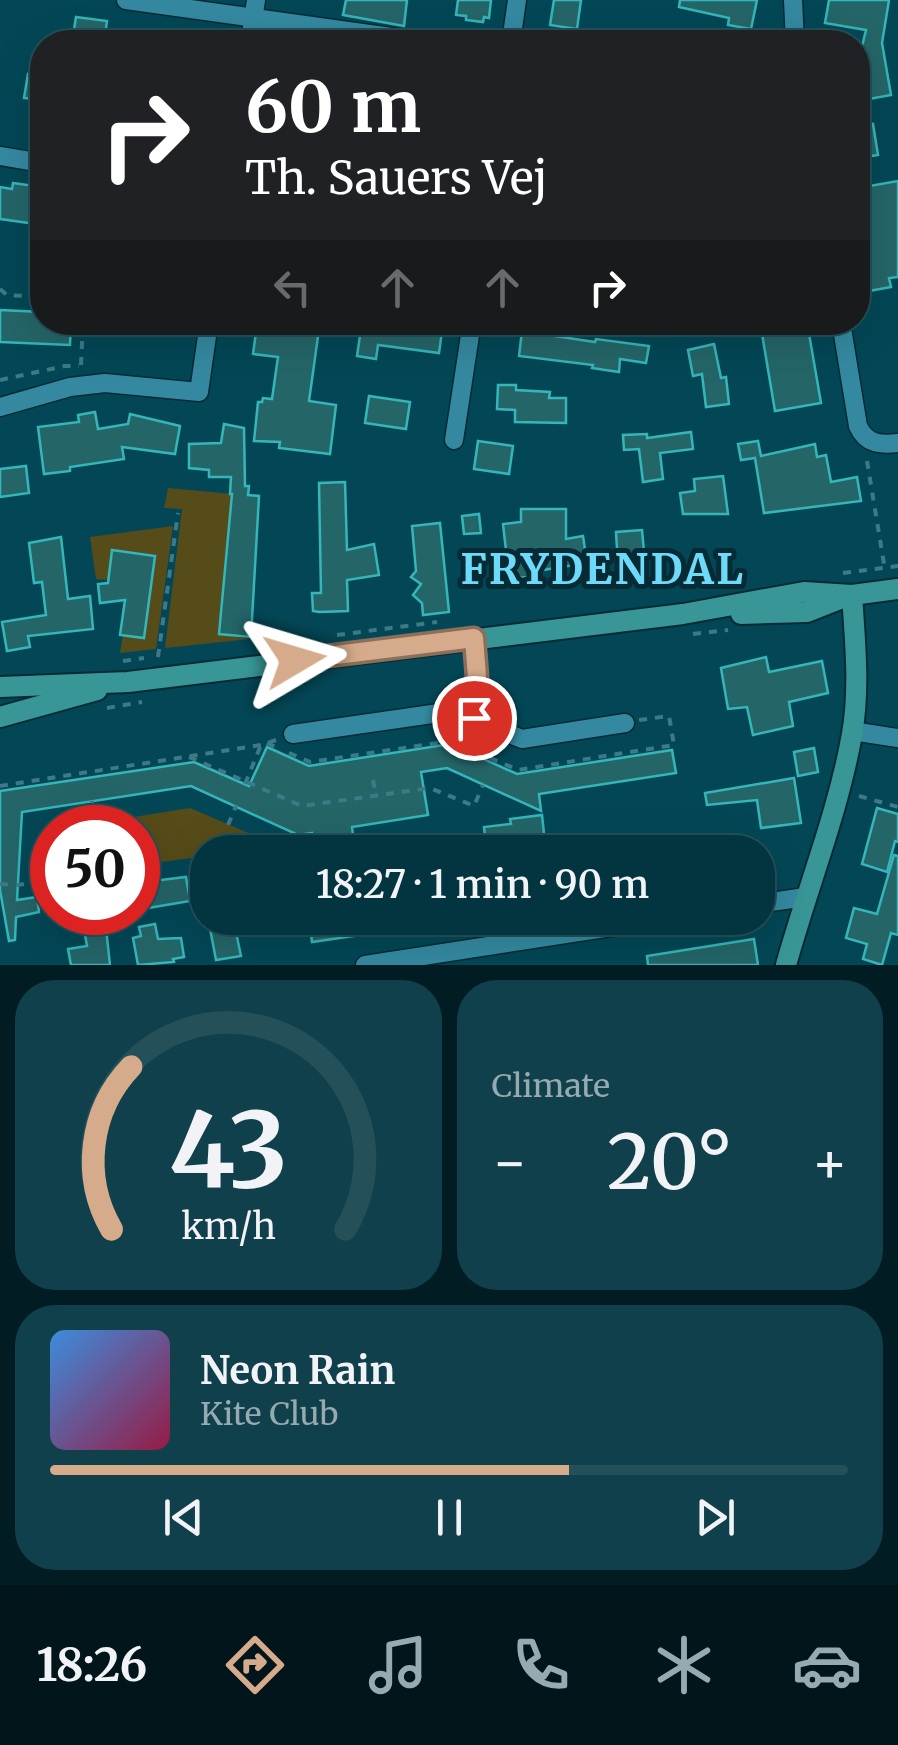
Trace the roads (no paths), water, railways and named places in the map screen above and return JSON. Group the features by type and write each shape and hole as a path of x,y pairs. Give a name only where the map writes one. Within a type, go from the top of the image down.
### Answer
{"main road":[{"path":"0,687 128,682 683,614 807,612 852,596 893,590"},
{"path":"786,965 839,791 852,732 856,668 852,596"},
{"path":"0,717 128,682"}],"street":[{"path":"126,0 254,9 364,30"},
{"path":"513,30 517,0"},
{"path":"793,0 794,30"},
{"path":"0,156 30,161"},
{"path":"0,408 70,387 106,383 199,392 207,335"},
{"path":"454,440 470,335"},
{"path":"843,335 863,436 874,443 898,442"},
{"path":"474,638 479,703 474,718"},
{"path":"293,734 453,711 522,739 625,722"},
{"path":"852,732 898,738"},
{"path":"775,901 805,896"},
{"path":"365,965 560,935"}],"district":[{"name":"FRYDENDAL","path":"603,569"}]}
